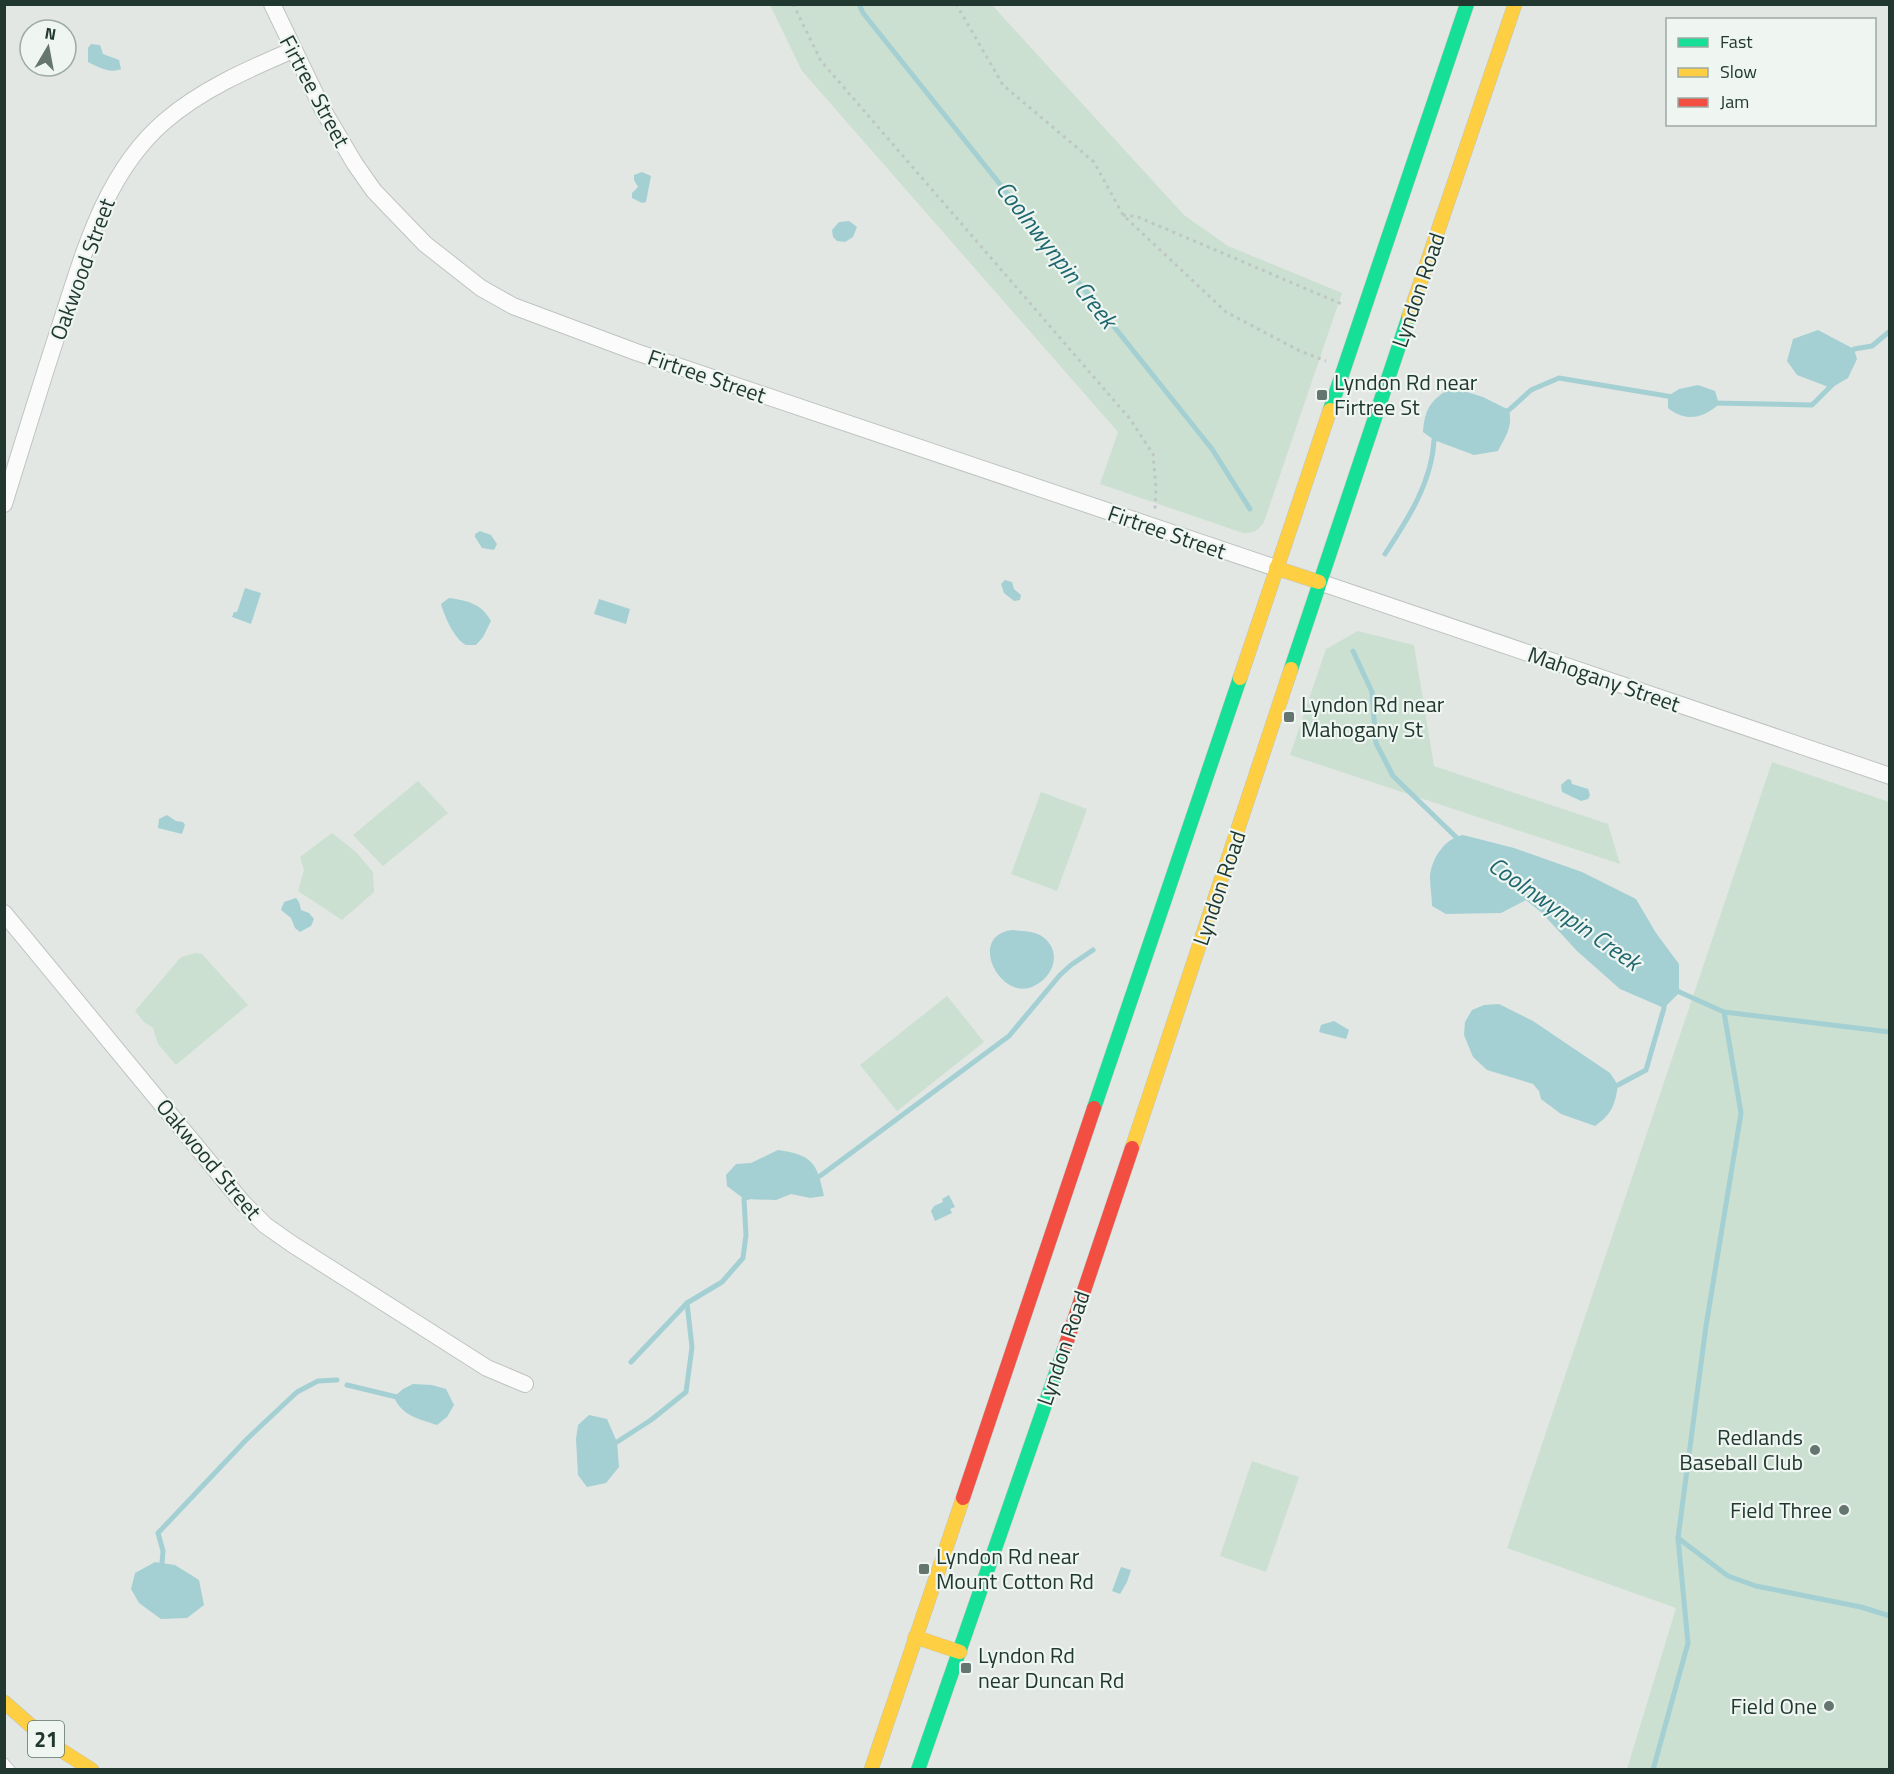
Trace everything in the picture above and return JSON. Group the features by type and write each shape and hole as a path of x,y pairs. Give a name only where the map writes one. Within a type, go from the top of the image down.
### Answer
{"main road":[{"name":"Lyndon Road","path":"870,1770 1467,4"},
{"name":"Lyndon Road","path":"918,1770 1241,822 1319,582 1515,4"},
{"path":"1276,568 1319,582"},
{"path":"915,1637 960,1652"},
{"name":"21","path":"4,1702 53,1745 92,1770"}],"street":[{"name":"Firtree Street","path":"272,4 339,140 374,191 433,251 481,288 513,306 636,352 1276,568"},
{"name":"Oakwood Street","path":"4,504 77,274 97,219 114,184 137,151 165,121 199,96 293,50"},
{"name":"Mahogany Street","path":"1319,582 1890,776"},
{"name":"Oakwood Street","path":"4,913 243,1203 265,1225 487,1368 525,1384"}],"lane":[{"path":"4,1762 11,1770"}],"path":[{"path":"793,4 821,61 1130,418 1153,454 1156,488 1154,527"},
{"path":"956,4 1004,85 1094,162 1123,215 1226,312 1300,351 1344,368"},
{"path":"1123,215 1138,217 1363,313"}],"green space":[{"path":"770,5 992,5 1184,215 1228,246 1342,293 1260,528 1243,533 1100,484 1118,432 802,71"},
{"path":"1358,631 1414,645 1434,766 1608,824 1620,864 1290,755 1326,649"},
{"path":"1772,762 1889,802 1889,1769 1627,1769 1676,1608 1507,1548"},
{"path":"418,781 448,813 383,866 353,835"},
{"path":"1041,792 1087,809 1057,891 1011,874"},
{"path":"332,833 356,852 373,872 374,892 342,920 298,891 304,870 300,857"},
{"path":"195,953 202,954 248,1005 176,1065 158,1044 153,1028 144,1022 135,1011 181,957"},
{"path":"947,996 984,1042 897,1111 860,1065"},
{"path":"1252,1461 1299,1477 1266,1572 1220,1556"}],"water":[{"path":"91,44 100,45 103,54 119,60 121,69 109,70 88,62 88,48"},
{"path":"642,172 651,176 646,202 642,203 632,198 632,193 638,187 634,175"},
{"path":"849,221 857,227 853,237 845,242 837,241 833,237 832,230 839,222"},
{"path":"1818,330 1854,349 1857,359 1848,378 1831,388 1797,375 1787,361 1793,339"},
{"path":"1698,385 1715,391 1719,404 1707,413 1694,417 1681,415 1668,408 1668,396 1679,389"},
{"path":"1451,387 1483,397 1509,410 1509,426 1498,451 1474,455 1434,440 1423,432 1425,416 1430,405"},
{"path":"480,531 491,535 497,544 494,550 482,548 475,537 475,534"},
{"path":"1005,580 1012,582 1014,589 1021,595 1020,600 1014,601 1004,593 1001,584"},
{"path":"245,588 261,593 251,624 232,617 234,612 237,612"},
{"path":"449,598 473,604 483,610 491,621 476,645 466,645 457,638 450,626 441,604"},
{"path":"599,599 630,609 626,624 594,614"},
{"path":"1568,779 1572,784 1588,789 1590,795 1588,799 1581,801 1562,792 1561,785"},
{"path":"167,815 176,821 183,822 185,825 182,834 158,828 159,819"},
{"path":"1463,835 1514,848 1582,872 1636,899 1656,933 1679,964 1679,993 1664,1008 1620,989 1577,951 1542,913 1526,900 1501,913 1446,914 1432,906 1430,877 1433,863 1440,850 1450,840"},
{"path":"296,898 301,910 309,913 314,919 311,926 300,932 295,928 291,918 281,910 284,902"},
{"path":"1012,930 1040,935 1052,947 1054,962 1051,969 1041,982 1034,986 1022,989 1010,985 993,967 990,955 991,944 998,935"},
{"path":"1499,1004 1533,1021 1610,1073 1618,1085 1617,1092 1612,1109 1601,1122 1595,1126 1561,1114 1541,1099 1539,1091 1533,1084 1487,1070 1473,1057 1464,1035 1465,1022 1472,1010 1484,1005"},
{"path":"1334,1021 1349,1030 1346,1039 1319,1032 1321,1025"},
{"path":"778,1150 799,1155 812,1162 819,1176 824,1196 810,1198 791,1194 776,1200 744,1199 727,1186 726,1175 736,1164 751,1163"},
{"path":"949,1195 955,1207 950,1209 952,1213 935,1221 931,1211"},
{"path":"413,1384 432,1385 446,1389 454,1405 447,1417 437,1425 406,1413 397,1403 394,1397"},
{"path":"589,1415 607,1419 617,1442 619,1467 606,1483 587,1487 578,1475 576,1439 578,1425"},
{"path":"155,1562 175,1565 199,1580 204,1605 187,1618 161,1619 139,1603 131,1589 135,1573"},
{"path":"1121,1567 1131,1570 1120,1594 1112,1591"}],"waterway":[{"name":"Coolnwynpin Creek","path":"859,4 863,13 1212,449 1250,509"},
{"path":"1851,354 1854,349 1872,346 1890,331"},
{"path":"1503,412 1509,410 1531,390 1559,378 1673,397"},
{"path":"1712,403 1812,405 1834,383"},
{"path":"1385,554 1424,485 1429,471 1434,440 1438,438"},
{"name":"Coolnwynpin Creek","path":"1353,651 1372,692 1376,743 1393,776 1458,839"},
{"path":"815,1177 820,1176 1009,1036 1060,975 1093,950"},
{"name":"Coolnwynpin Creek","path":"1675,990 1724,1012 1890,1032"},
{"path":"1618,1085 1646,1070 1664,1001"},
{"path":"1653,1770 1688,1643 1678,1538 1706,1326 1741,1113 1724,1012"},
{"path":"631,1362 687,1303 722,1282 743,1258 746,1235 744,1199 750,1196"},
{"path":"617,1442 651,1420 686,1392 692,1347 687,1303"},
{"path":"162,1563 163,1551 158,1533 247,1439 297,1392 318,1381 337,1380"},
{"path":"347,1385 401,1398"},
{"path":"1678,1538 1728,1576 1756,1586 1861,1607 1890,1616"}],"traffic: fast":[{"path":"1330,410 1467,4"},
{"path":"1291,669 1409,316"},
{"path":"1094,1108 1240,678"},
{"path":"918,1770 1064,1350"}],"traffic: slow":[{"path":"1409,316 1515,4"},
{"path":"1240,678 1330,410"},
{"path":"1276,568 1319,582"},
{"path":"1132,1148 1291,669"},
{"path":"871,1770 963,1498"},
{"path":"915,1637 960,1652"},
{"path":"4,1702 53,1745 92,1770"}],"traffic: jam":[{"path":"963,1498 1094,1108"},
{"path":"1064,1350 1132,1148"}],"place":[{"name":"Lyndon Rd near Firtree St","path":"1322,395"},
{"name":"Lyndon Rd near Mahogany St","path":"1289,717"},
{"name":"Redlands Baseball Club","path":"1815,1450"},
{"name":"Field Three","path":"1844,1510"},
{"name":"Lyndon Rd near Mount Cotton Rd","path":"924,1569"},
{"name":"Lyndon Rd near Duncan Rd","path":"966,1668"},
{"name":"Field One","path":"1829,1706"}]}
